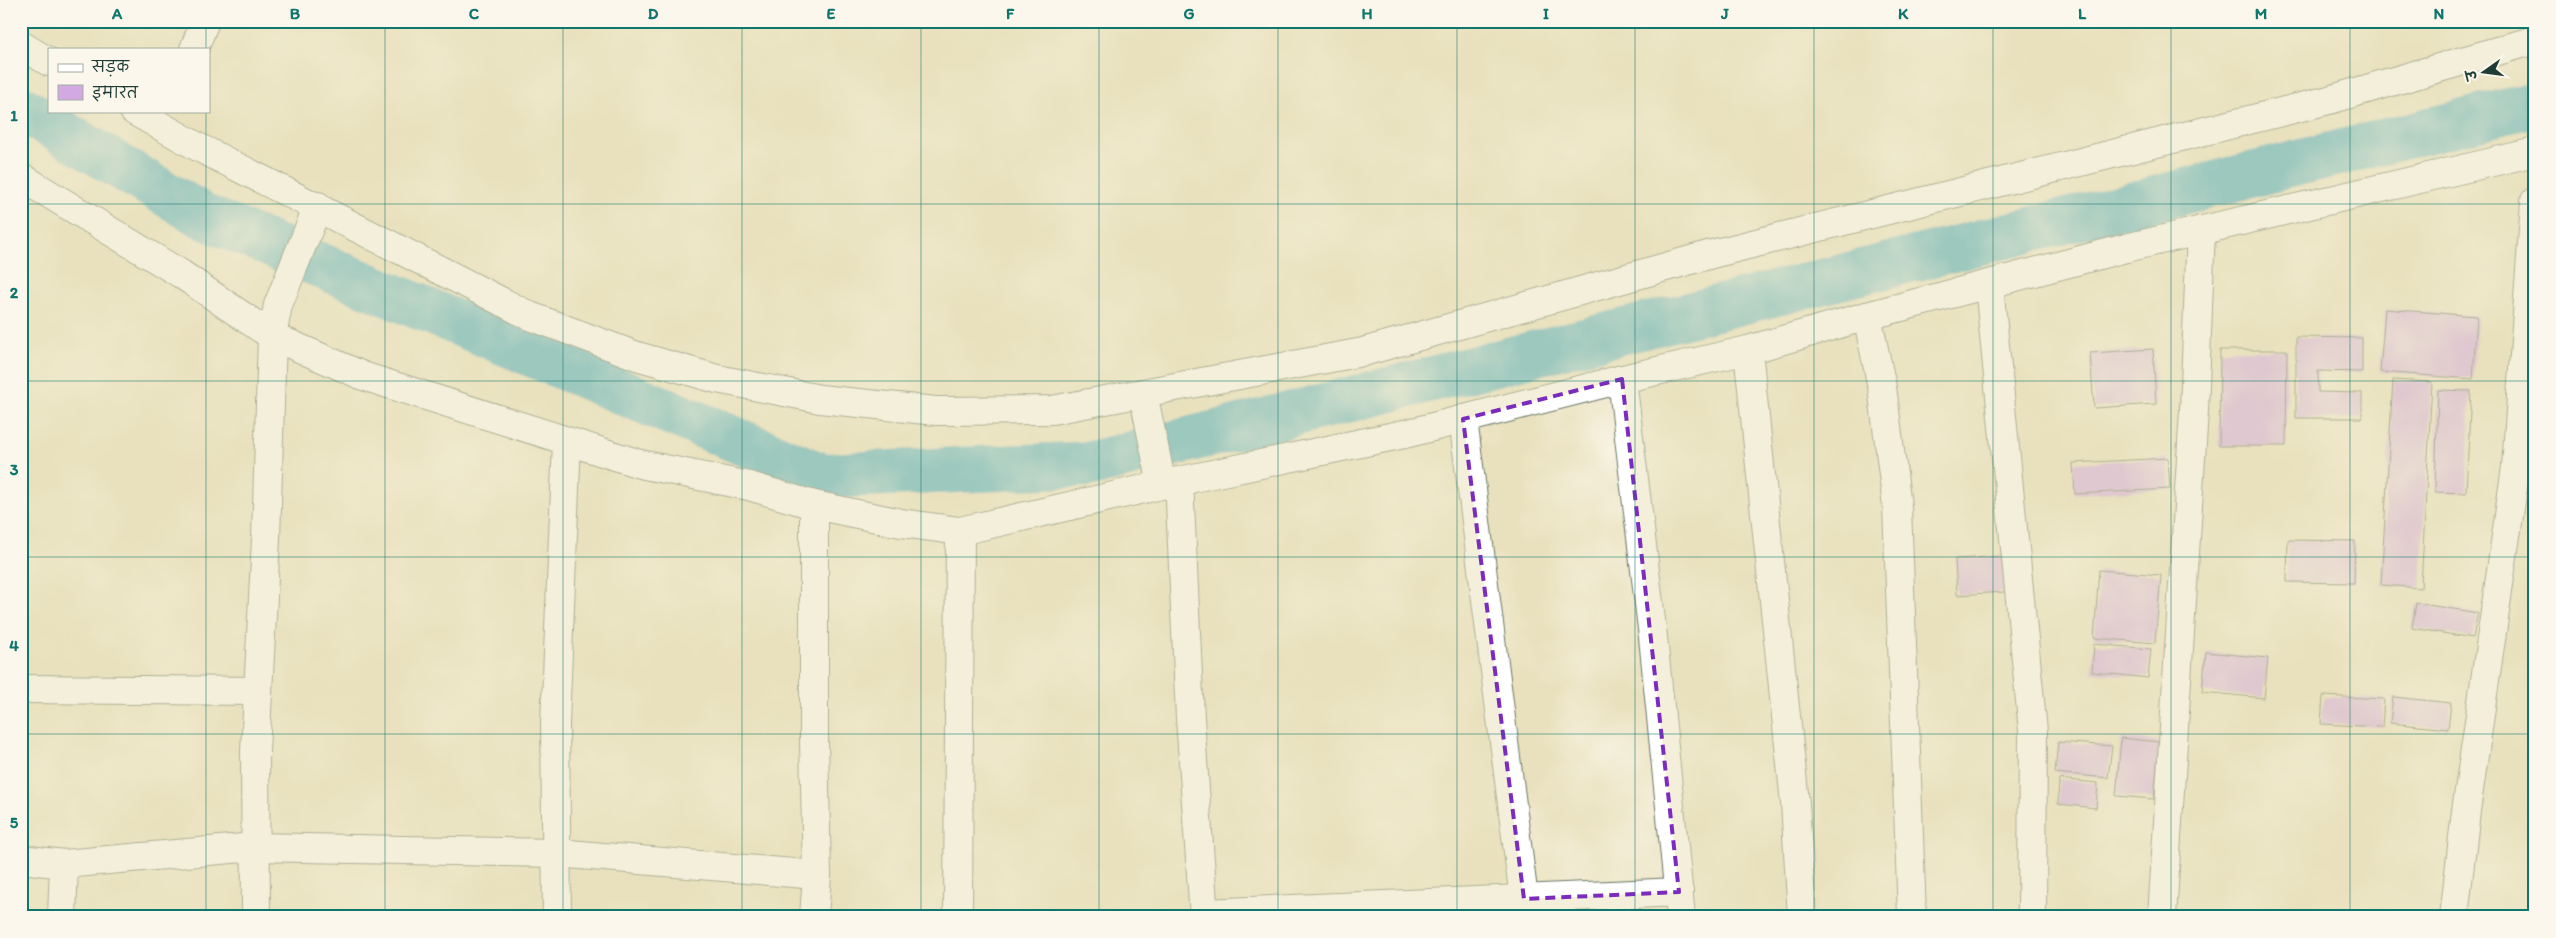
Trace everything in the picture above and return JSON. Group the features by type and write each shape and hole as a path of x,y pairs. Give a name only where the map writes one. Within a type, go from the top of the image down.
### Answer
{"street":[{"path":"194,48 205,21"},
{"path":"138,112 165,119 318,206 530,316 637,356 717,379 820,398 936,412 1052,410 1363,352 1712,254 2329,100 2535,40"},
{"path":"21,45 48,61"},
{"path":"21,177 181,274 272,336 363,376 640,464 749,486 814,505 901,523 960,531 1166,477 1409,433 1622,378 1748,350 1867,316 2201,230 2535,152"},
{"path":"2454,917 2466,811 2516,467 2535,201"},
{"path":"256,917 254,848 255,751 266,539 272,336 278,305 318,206"},
{"path":"2162,917 2194,421 2201,230"},
{"path":"1989,285 2033,731 2032,917"},
{"path":"1867,316 1882,387 1897,506 1912,917"},
{"path":"1748,350 1795,803 1802,917"},
{"path":"1143,393 1166,477 1190,718 1204,915 1524,899 1680,904 1654,647 1622,378"},
{"path":"1463,419 1524,899"},
{"path":"557,917 555,722 567,442"},
{"path":"814,505 816,875 814,917"},
{"path":"958,917 960,531"},
{"path":"21,689 258,692"},
{"path":"21,859 64,864 254,848 556,854 816,875"},
{"path":"62,917 64,864"}],"highlighted area":[{"path":"1622,379 1679,892 1524,899 1463,419"}],"building":[{"path":"2385,309 2477,316 2473,379 2380,372"},
{"path":"2296,337 2362,338 2362,372 2318,371 2318,392 2362,393 2362,418 2296,418"},
{"path":"2153,349 2156,404 2094,408 2090,353"},
{"path":"2220,350 2287,350 2286,446 2219,446"},
{"path":"2393,380 2432,382 2421,588 2381,585"},
{"path":"2438,390 2471,391 2466,493 2435,492"},
{"path":"2168,458 2170,489 2075,494 2073,463"},
{"path":"2288,540 2355,541 2354,583 2287,582"},
{"path":"2003,556 2005,592 1957,595 1955,559"},
{"path":"2099,570 2161,575 2155,643 2094,638"},
{"path":"2416,603 2478,613 2473,638 2412,628"},
{"path":"2094,644 2151,649 2148,678 2092,672"},
{"path":"2206,652 2268,658 2264,698 2202,692"},
{"path":"2323,696 2384,699 2382,727 2321,724"},
{"path":"2393,697 2451,703 2448,729 2390,723"},
{"path":"2121,738 2159,742 2154,799 2116,796"},
{"path":"2058,742 2112,746 2108,778 2055,773"},
{"path":"2059,779 2098,783 2096,808 2058,804"}],"waterway":[{"path":"21,108 205,217 822,476 1091,464 2535,104"}]}
